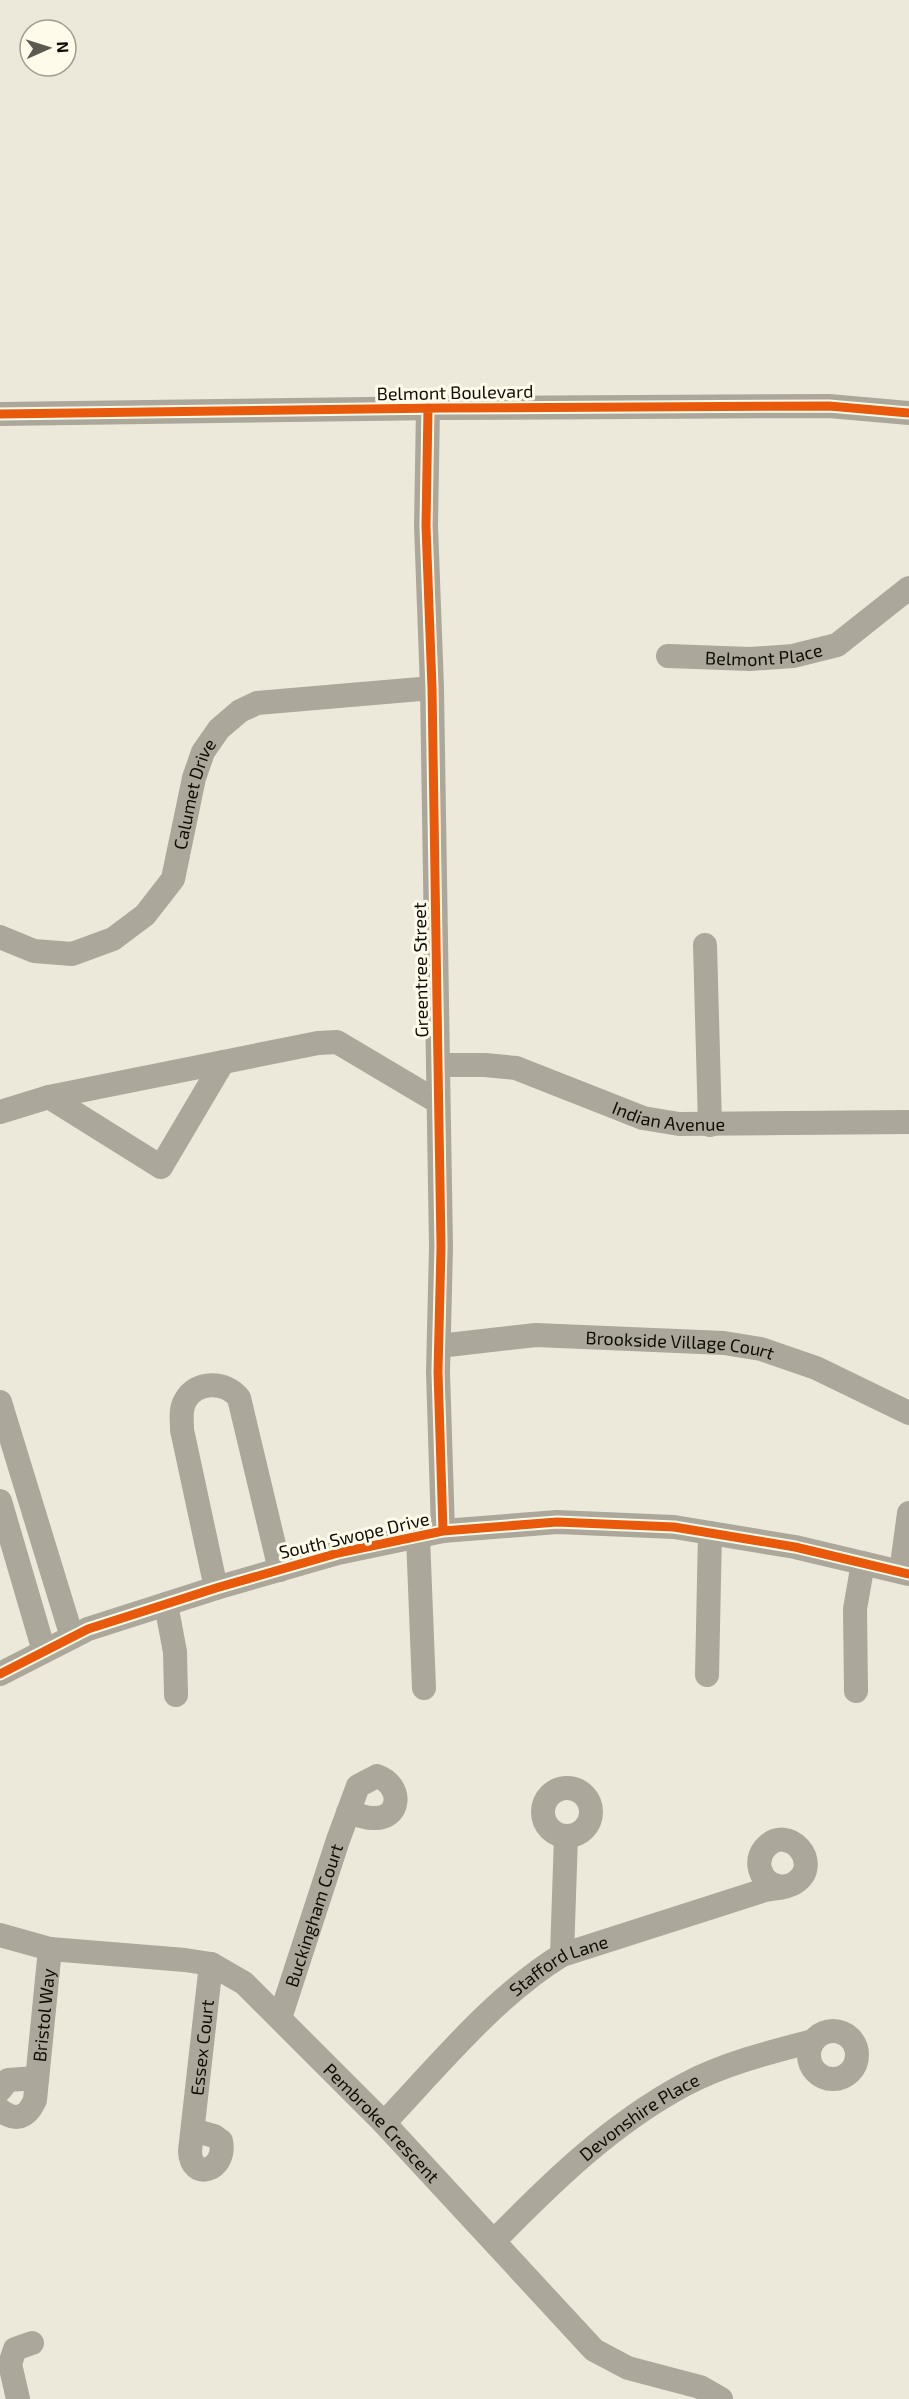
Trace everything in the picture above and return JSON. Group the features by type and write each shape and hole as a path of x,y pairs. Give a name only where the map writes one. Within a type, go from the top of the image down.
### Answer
{"street":[{"name":"Belmont Boulevard","path":"0,414 428,408 829,406 909,413"},
{"name":"Greentree Street","path":"428,408 426,526 432,688 443,1531"},
{"name":"Belmont Place","path":"669,656 750,659 793,656 837,645 909,588"},
{"name":"Calumet Drive","path":"0,937 34,951 72,954 113,939 145,915 173,879 194,778 203,752 219,729 240,711 257,702 432,688"},
{"path":"705,945 710,1125"},
{"path":"0,1112 49,1097 318,1043 337,1042 438,1102"},
{"path":"49,1097 160,1167 223,1062"},
{"name":"Indian Avenue","path":"438,1065 485,1065 516,1068 643,1118 679,1124 909,1122"},
{"name":"Brookside Village Court","path":"439,1346 536,1335 724,1344 761,1349 816,1368 909,1413"},
{"path":"216,1588 182,1430 181,1415 189,1395 208,1386 226,1386 233,1390 239,1398 280,1570"},
{"path":"0,1402 72,1637"},
{"path":"0,1501 44,1652"},
{"path":"905,1573 909,1513"},
{"name":"South Swope Drive","path":"0,1674 88,1629 216,1588 338,1553 443,1531 557,1522 674,1527 795,1547 905,1573"},
{"path":"707,1675 710,1533"},
{"path":"418,1537 424,1688"},
{"path":"856,1690 855,1610 863,1563"},
{"path":"166,1604 175,1652 176,1695"},
{"name":"Buckingham Court","path":"280,2018 348,1812"},
{"path":"562,1955 566,1836"},
{"name":"Stafford Lane","path":"384,2123 478,2025 535,1971 562,1955 765,1890 784,1887"},
{"name":"Pembroke Crescent","path":"0,1935 50,1949 211,1964 244,1983 384,2123 594,2350 628,2368 700,2387 721,2399"},
{"name":"Bristol Way","path":"0,2110 16,2118 23,2116 30,2111 35,2100 50,1949"},
{"name":"Essex Court","path":"193,2130 211,1964"},
{"name":"Devonshire Place","path":"494,2241 581,2156 631,2118 685,2085 728,2066 813,2041"},
{"name":"Bristol Way","path":"0,2090 8,2080 37,2079"},
{"path":"18,2399 10,2364 15,2349 32,2343"}],"cycle path":[{"path":"0,414 829,406 909,413"},
{"path":"428,408 426,526 432,688 441,1247 438,1372 443,1531"},
{"path":"0,1674 88,1629 216,1588 338,1553 443,1531 557,1522 674,1527 795,1547 909,1574"}]}
